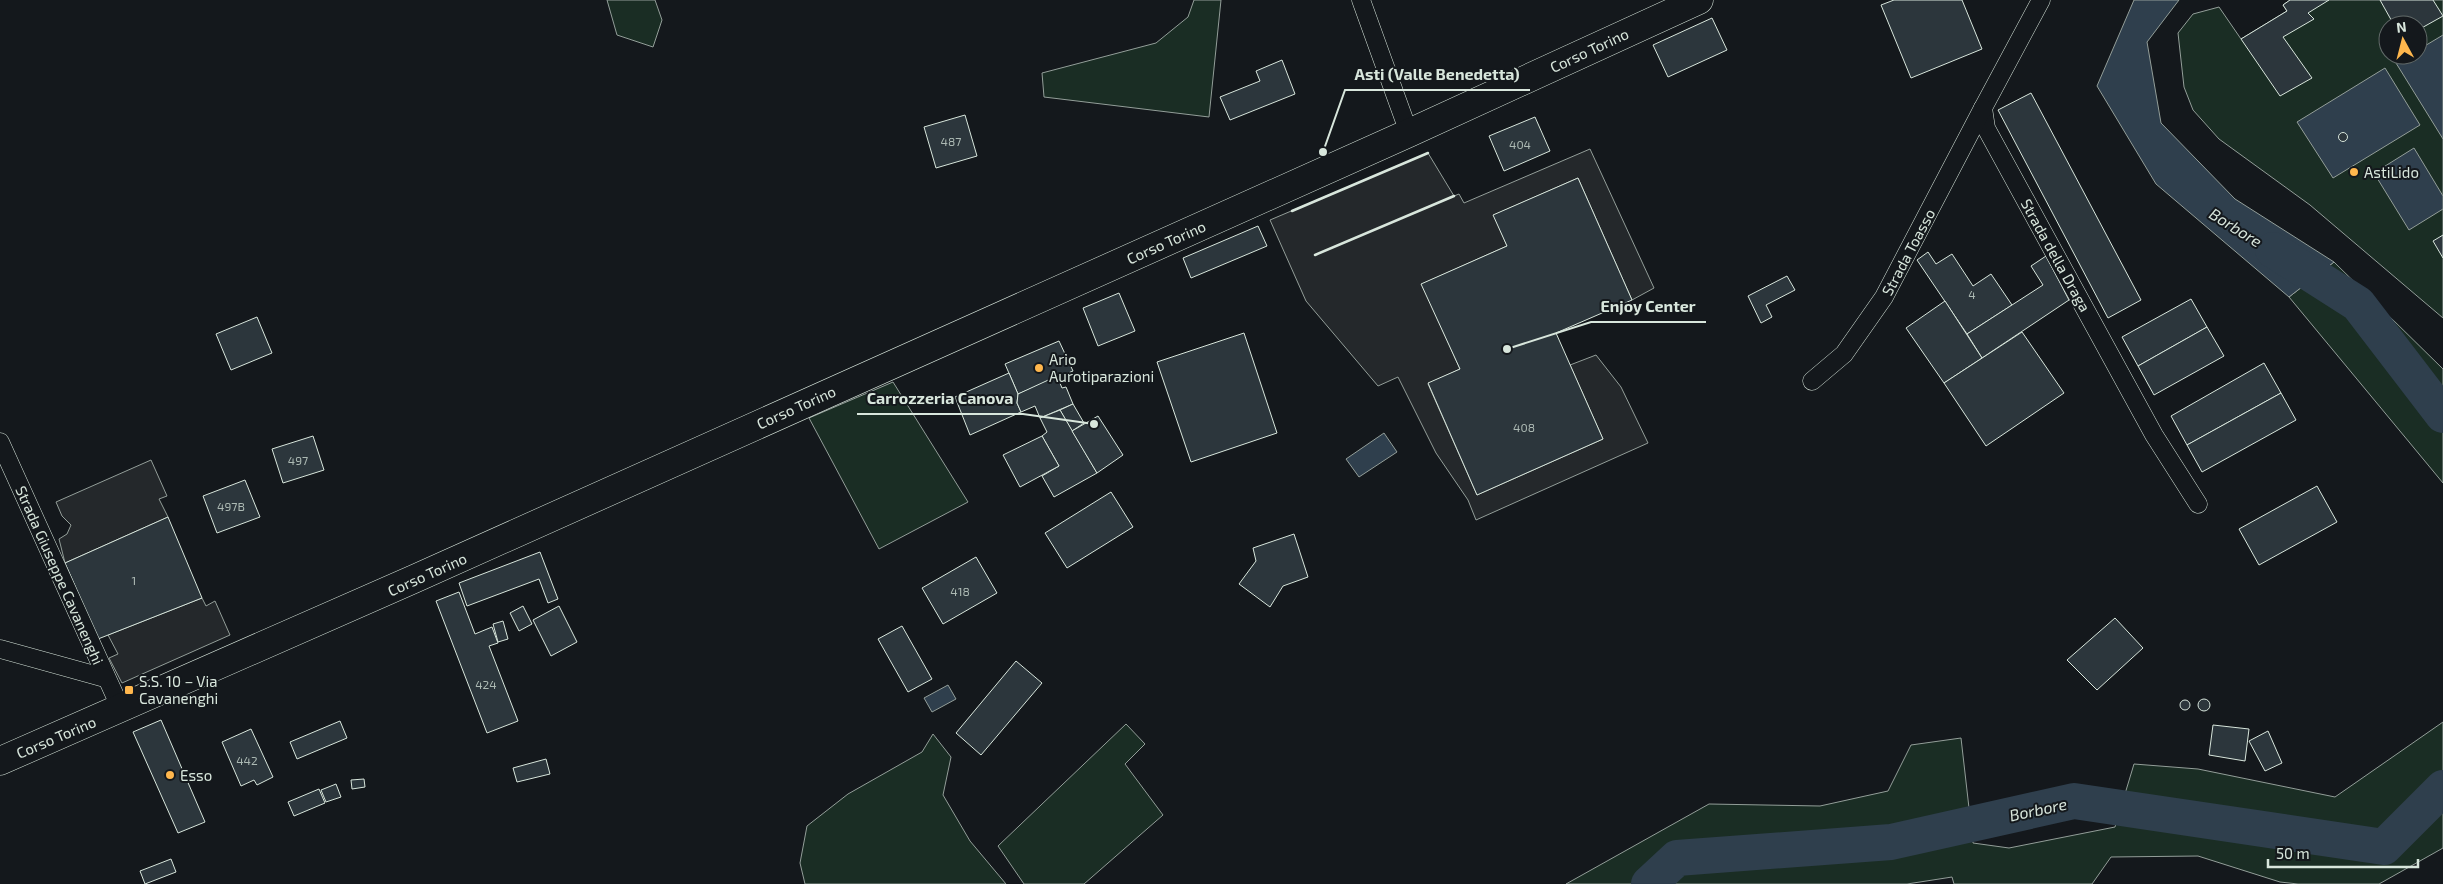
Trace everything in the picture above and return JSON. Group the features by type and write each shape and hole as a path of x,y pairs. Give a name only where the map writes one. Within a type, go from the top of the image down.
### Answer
{"main road":[{"name":"Corso Torino","path":"0,761 121,709 1409,133 1699,0"}],"street":[{"path":"1361,0 1409,133"},
{"path":"1983,108 2041,0"},
{"name":"Strada Toasso","path":"1812,381 1844,354 1884,297 1983,108"},
{"name":"Strada della Draga","path":"1983,108 1986,128 2000,154 2154,436 2198,504"},
{"name":"Strada Giuseppe Cavanenghi","path":"0,442 105,678 121,709"},
{"path":"0,649 105,678"}],"green space":[{"path":"607,0 655,0 662,20 653,47 617,35"},
{"path":"1194,0 1221,0 1209,117 1044,97 1042,73 1156,43 1188,17"},
{"name":"AstiLido","path":"2290,0 2443,0 2443,318 2310,205 2219,139 2193,110 2184,87 2178,33 2193,14 2219,7 2241,39 2287,11 2283,5"},
{"path":"2334,262 2443,369 2443,483 2289,297"},
{"path":"893,382 968,502 879,549 809,418"},
{"path":"2443,722 2443,848 2379,884 2298,884 2280,882 2198,856 2111,857 2092,884 1954,884 1952,877 1907,884 1566,884 1709,804 1820,806 1888,791 1911,745 1961,738 1973,843 2009,848 2115,827 2134,764 2198,769 2335,797"},
{"path":"1126,724 1145,744 1125,764 1163,815 1084,884 1024,884 998,846"},
{"path":"933,734 951,757 943,795 970,841 1006,884 805,884 800,863 807,826 848,794 922,752"}],"shaded area":[{"path":"1590,149 1654,288 1632,300 1578,178 1494,215 1507,246 1422,284 1460,369 1428,384 1477,495 1603,439 1570,365 1596,355 1621,387 1648,443 1476,520 1468,500 1436,453 1398,377 1378,386 1306,301 1270,220 1428,153 1454,196 1459,194 1464,203"},
{"path":"151,460 167,496 159,499 168,517 65,563 59,539 67,534 71,525 62,516 56,502"},
{"path":"202,598 206,606 215,601 230,635 122,683 109,658 118,654 108,635"}],"water":[{"path":"2134,0 2179,0 2147,42 2161,123 2235,199 2334,262 2289,297 2156,184 2097,86"},
{"path":"2443,35 2443,139 2397,65 2428,65 2428,44"},
{"path":"2385,68 2420,125 2333,178 2297,122"},
{"path":"2414,148 2443,196 2443,209 2409,230 2374,173"},
{"path":"1384,433 1397,452 1359,477 1346,459"},
{"path":"948,685 956,699 932,712 924,698"}],"building":[{"path":"1894,0 1962,0 1982,49 1911,78 1881,5"},
{"path":"2290,0 2329,0 2308,13 2314,19 2283,37 2312,78 2280,96 2241,39 2287,11 2283,5"},
{"path":"2380,0 2433,0 2443,16 2428,24 2428,15 2388,15"},
{"path":"1712,18 1727,50 1668,77 1653,45"},
{"path":"1282,60 1295,94 1230,120 1220,97 1260,81 1256,71"},
{"path":"2031,93 2141,300 2108,318 1998,110"},
{"path":"965,115 977,156 936,168 924,127"},
{"path":"1535,117 1550,151 1504,171 1489,136"},
{"path":"2343,132 2348,137 2343,142 2338,137"},
{"path":"1578,178 1632,300 1556,333 1603,439 1477,495 1428,383 1460,369 1421,284 1507,246 1493,215"},
{"path":"1258,226 1267,246 1191,278 1183,258"},
{"path":"2443,235 2443,258 2433,241"},
{"path":"1928,252 1936,264 1952,254 1973,286 1991,274 2012,305 1967,334 1917,260"},
{"path":"2046,256 2069,300 1982,358 1967,334 2043,285 2031,266"},
{"path":"1787,276 1795,290 1766,305 1772,317 1761,323 1748,296"},
{"path":"1119,293 1135,331 1098,346 1083,308"},
{"path":"2191,299 2207,327 2138,366 2122,337"},
{"path":"1945,301 1982,358 1944,383 1906,328"},
{"path":"257,317 272,353 231,370 216,334"},
{"path":"2207,327 2224,356 2154,395 2138,366"},
{"path":"2022,332 2064,393 1986,446 1944,383"},
{"path":"1244,333 1277,433 1191,462 1157,362"},
{"name":"Ario Aurotiparazioni","path":"1059,341 1073,371 1018,394 1005,364"},
{"path":"2264,363 2281,393 2187,445 2171,416"},
{"path":"1009,373 1018,394 1017,403 1021,412 970,435 955,397"},
{"path":"1057,376 1062,388 1066,387 1073,404 1040,418 1035,406 1021,412 1017,403 1018,394"},
{"path":"2281,393 2296,420 2202,472 2187,445"},
{"path":"1073,404 1084,423 1072,431 1060,410"},
{"path":"1060,410 1097,473 1054,497 1042,476 1059,466 1042,436 1047,432 1040,418"},
{"path":"1098,416 1123,455 1097,473 1072,431"},
{"path":"313,436 324,470 283,483 272,449"},
{"path":"1042,436 1059,466 1020,487 1003,455"},
{"path":"245,480 260,517 217,533 203,496"},
{"path":"2317,486 2337,522 2259,565 2239,529"},
{"path":"1111,492 1133,527 1067,568 1045,533"},
{"path":"168,517 202,598 98,639 65,563"},
{"path":"1294,534 1308,577 1283,586 1270,607 1239,584 1256,561 1253,548"},
{"path":"540,552 558,599 548,603 539,579 467,606 459,583"},
{"path":"976,557 997,593 943,624 922,588"},
{"path":"459,592 475,634 492,627 498,643 489,646 518,721 487,733 436,601"},
{"path":"523,606 532,624 519,631 510,613"},
{"path":"559,606 577,642 551,656 533,620"},
{"path":"2115,618 2143,648 2097,690 2067,660"},
{"path":"503,621 508,639 498,642 493,624"},
{"path":"902,626 932,679 908,692 878,639"},
{"path":"1016,661 1042,683 981,755 956,733"},
{"path":"2202,699 2206,699 2210,705 2206,711 2202,711 2198,707 2198,703"},
{"path":"2185,700 2190,705 2185,710 2180,705"},
{"path":"161,720 205,822 178,833 133,732"},
{"path":"340,721 347,738 297,759 290,742"},
{"path":"2213,725 2249,729 2245,761 2209,755"},
{"path":"251,729 273,777 257,785 254,780 241,786 222,742"},
{"path":"2268,731 2282,763 2265,771 2249,741"},
{"path":"546,759 550,774 517,782 513,768"},
{"path":"364,779 365,787 352,789 351,780"},
{"path":"336,784 341,797 326,802 321,790"},
{"path":"319,789 325,803 294,816 288,802"},
{"path":"171,859 176,872 145,884 140,871"}],"waterway":[{"name":"Borbore","path":"2273,250 2358,304 2443,415"},
{"name":"Borbore","path":"1649,884 1677,858 1891,842 2074,801 2384,847 2443,788"}],"wall":[{"path":"1292,211 1428,153"},
{"path":"1315,255 1454,196"}],"place":[{"name":"Asti (Valle Benedetta)","path":"1323,152"},
{"name":"AstiLido","path":"2354,172"},
{"name":"Enjoy Center","path":"1507,349"},
{"name":"Ario Aurotiparazioni","path":"1039,368"},
{"name":"Carrozzeria Canova","path":"1094,424"},
{"name":"S.S. 10 – Via Cavanenghi","path":"129,690"},
{"name":"Esso","path":"170,775"}]}
